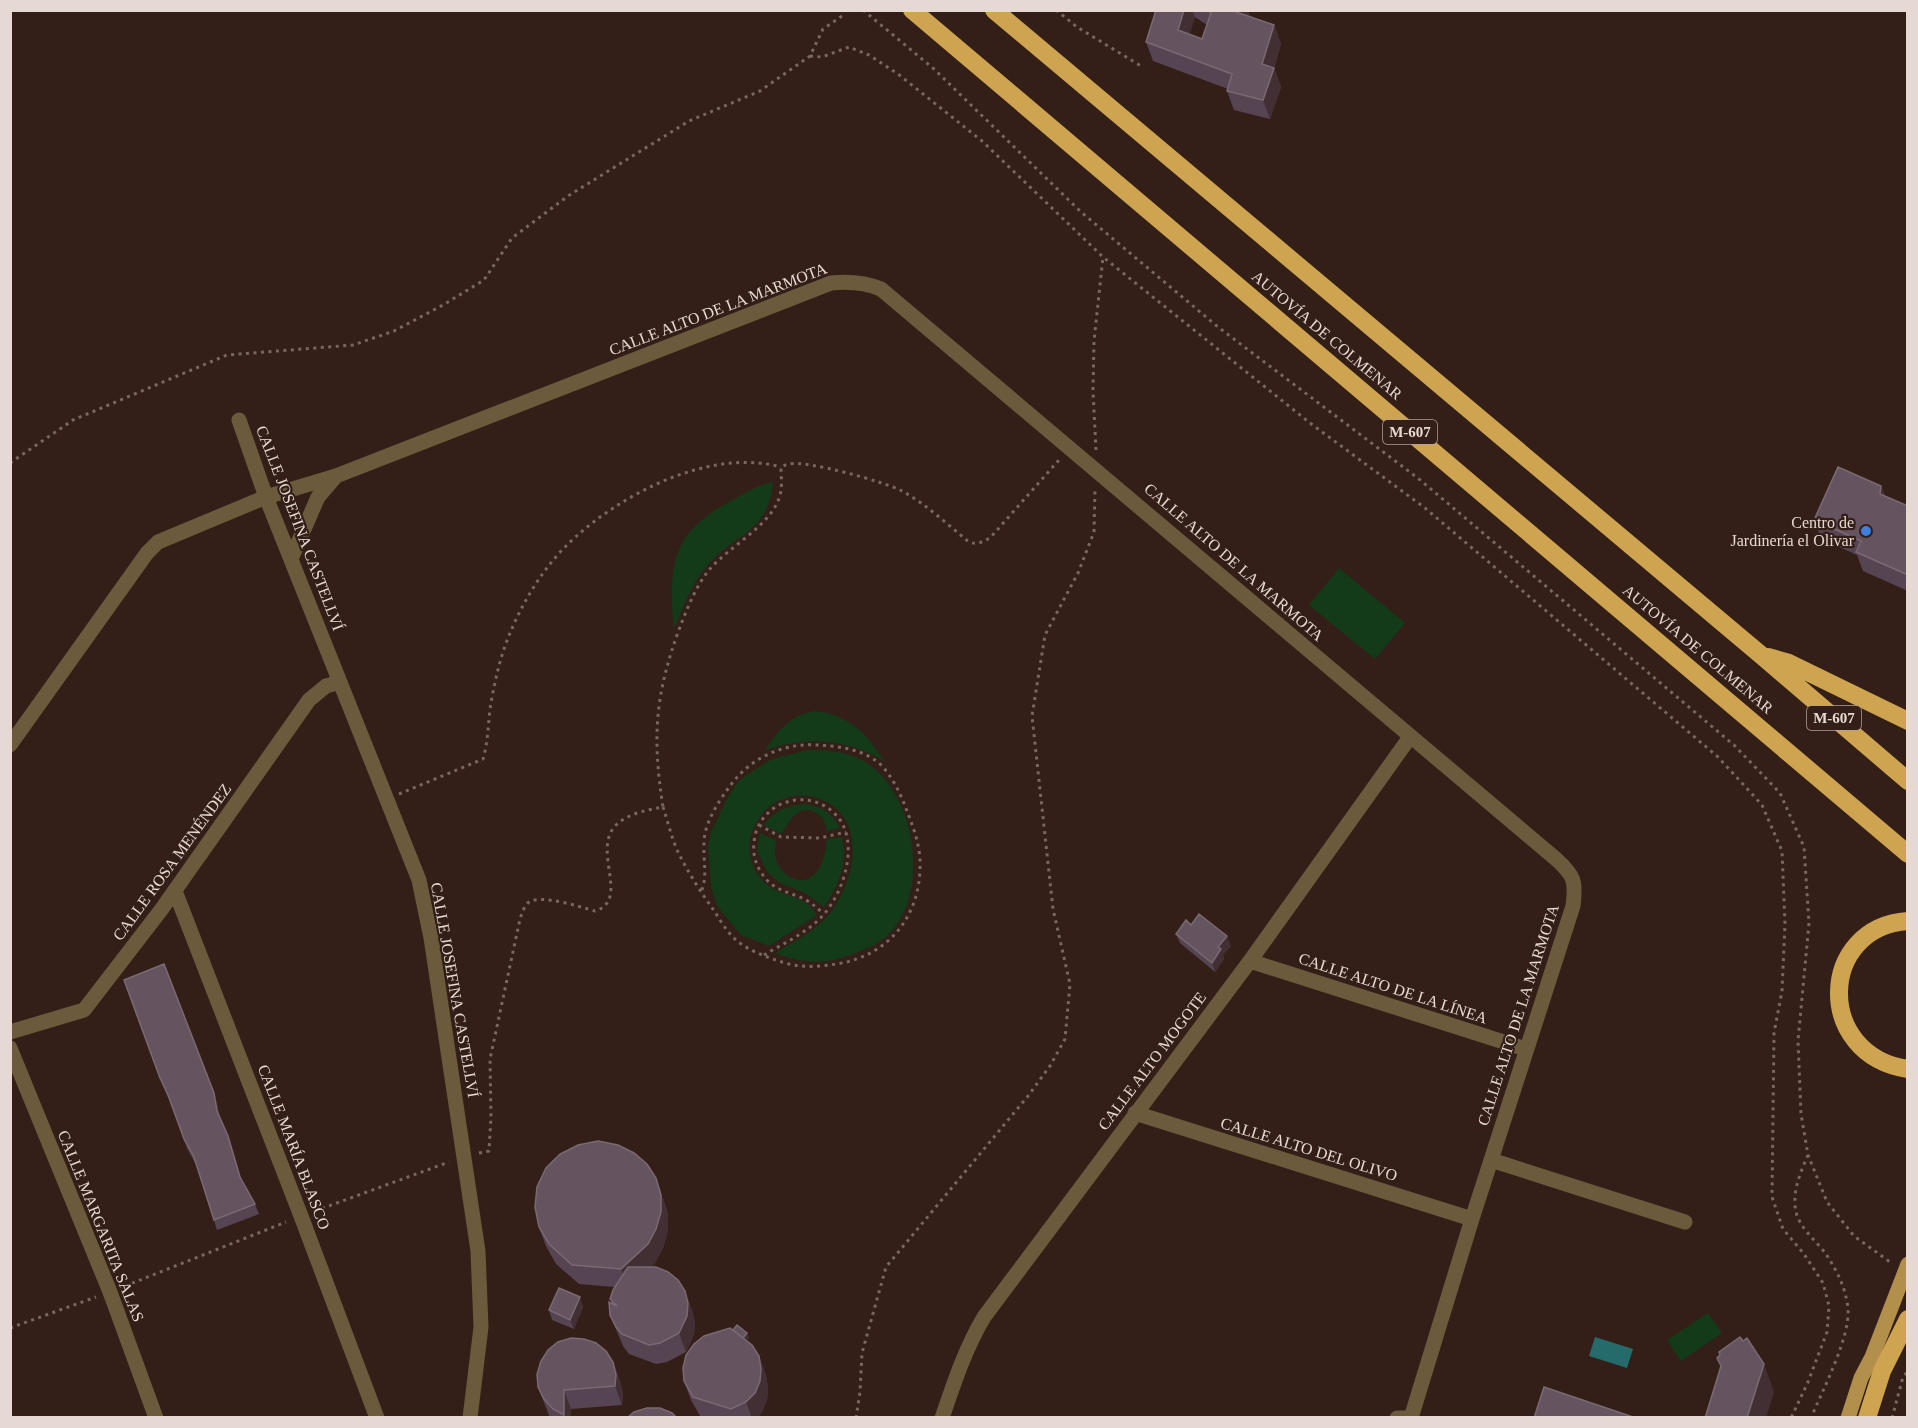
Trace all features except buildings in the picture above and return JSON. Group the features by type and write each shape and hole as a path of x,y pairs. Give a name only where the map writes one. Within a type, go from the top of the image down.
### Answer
{"highway":[{"name":"AUTOVÍA DE COLMENAR","path":"912,10 1908,854"},
{"name":"AUTOVÍA DE COLMENAR","path":"994,10 1908,781"},
{"path":"1761,655 1789,663 1908,721"},
{"path":"1908,921 1876,930 1856,947 1842,972 1838,997 1844,1022 1850,1035 1862,1049 1877,1060 1894,1067 1908,1069"},
{"path":"1867,1418 1882,1371 1908,1319"}],"main road":[{"path":"1848,1418 1860,1378 1872,1357 1908,1264"},
{"path":"1861,1418 1861,1403 1869,1379 1872,1357"}],"street":[{"name":"CALLE ALTO DE LA MARMOTA","path":"266,496 336,476 831,283 869,284 881,289 1097,469 1556,859 1569,871 1575,881 1573,906 1409,1418"},
{"name":"CALLE JOSEFINA CASTELLVÍ","path":"239,420 266,496 418,880 431,938 478,1251 481,1327 470,1418"},
{"name":"CALLE ALTO DE LA MARMOTA","path":"291,559 318,497 336,476"},
{"path":"10,745 147,553 158,542 266,496"},
{"name":"CALLE ROSA MENÉNDEZ","path":"10,1032 84,1010 175,891 309,700 326,686 340,682"},
{"name":"CALLE ALTO MOGOTE","path":"942,1418 962,1361 984,1317 1250,961 1410,736"},
{"name":"CALLE MARÍA BLASCO","path":"175,891 377,1418"},
{"name":"CALLE ALTO DE LA LÍNEA","path":"1250,961 1526,1049"},
{"name":"CALLE MARGARITA SALAS","path":"10,1048 110,1292 156,1418"},
{"name":"CALLE ALTO DEL OLIVO","path":"1135,1113 1472,1219"},
{"path":"1491,1160 1685,1222"},
{"path":"1397,1418 1409,1418"}],"path":[{"path":"863,10 934,69 1082,213 1218,327 1419,479 1736,746 1780,793 1804,847 1809,922 1798,1041 1801,1114 1808,1155 1827,1202 1854,1236 1890,1262"},
{"path":"1056,10 1077,27 1141,66"},
{"path":"10,463 73,420 227,355 353,345 394,331 443,305 484,280 512,238 568,196 689,121 760,91 810,56 823,29 845,14"},
{"path":"810,56 822,57 849,47 868,55 898,74 982,141 1103,257 1310,423 1425,508 1718,757 1762,805 1782,851 1785,924 1782,991 1773,1033 1772,1197 1783,1229 1823,1282 1829,1306 1827,1332 1791,1418"},
{"path":"856,1418 862,1353 886,1267 1028,1096 1050,1066 1065,1039 1070,984 1053,909 1032,716 1046,635 1077,573 1094,532 1097,469 1093,391 1094,341 1103,257"},
{"path":"387,799 483,759 496,677 508,638 533,589 567,545 598,520 631,498 671,478 723,463 766,463 781,468 790,464 810,465 885,484 903,491 969,542 975,544 990,538 1070,447"},
{"path":"701,892 705,882 704,842 707,826 729,788 742,771 763,756 783,748 804,744 845,748 862,753 879,764 901,796 914,829 920,868 917,891 909,914 898,932 880,948 853,962 816,967 785,963 750,950 736,940 701,892 678,853 663,807 657,768 656,741 661,688 674,643 687,609 708,572 733,547 766,520 777,505 781,491 781,468"},
{"path":"764,955 806,929 824,914 846,874 848,859 846,832 843,823 834,813 820,804 807,801 793,801 777,805 767,813 759,825 753,843 753,854 758,868 768,881 779,889 809,901 824,914"},
{"path":"463,1156 489,1151 490,1059 520,919 525,908 529,903 542,899 595,911 603,909 609,903 611,895 606,855 610,832 617,824 638,812 663,807"},
{"path":"759,825 781,837 820,838 846,832"},
{"path":"1808,1155 1798,1178 1794,1205 1803,1227 1825,1254 1842,1281 1848,1310 1844,1338 1811,1418"},
{"path":"10,1328 110,1292"},
{"path":"1892,1418 1903,1377 1908,1371"}],"green space":[{"path":"773,482 770,499 757,523 717,555 706,567 684,604 674,629 672,587 674,569 685,539 696,525 711,513 751,490"},
{"path":"1339,568 1405,623 1375,659 1309,605"},
{"path":"814,711 836,716 855,727 871,742 884,761 855,748 826,742 811,741 765,750 791,720"},
{"path":"808,750 849,755 862,760 880,774 895,793 912,841 913,867 910,892 902,915 889,934 876,944 861,951 821,961 803,961 775,953 817,926 839,899 852,862 853,844 849,827 840,812 821,799 795,796 780,800 761,815 750,839 749,849 757,873 764,883 802,901 817,915 769,946 741,935 717,906 711,886 708,846 711,832 736,784 772,759"},
{"path":"806,804 826,812 834,818 840,828 827,831 824,820 816,813 807,810 794,816 781,834 764,825 782,809"},
{"path":"760,833 777,841 775,853 778,864 785,873 794,879 805,880 815,874 823,861 827,839 842,837 844,857 841,874 824,907 805,893 780,883 767,872 757,850"},
{"path":"1708,1313 1722,1333 1681,1361 1667,1340"}],"water":[{"path":"1595,1337 1633,1349 1627,1368 1589,1356"}],"place":[{"name":"Centro de Jardinería el Olivar","path":"1866,531"}]}
